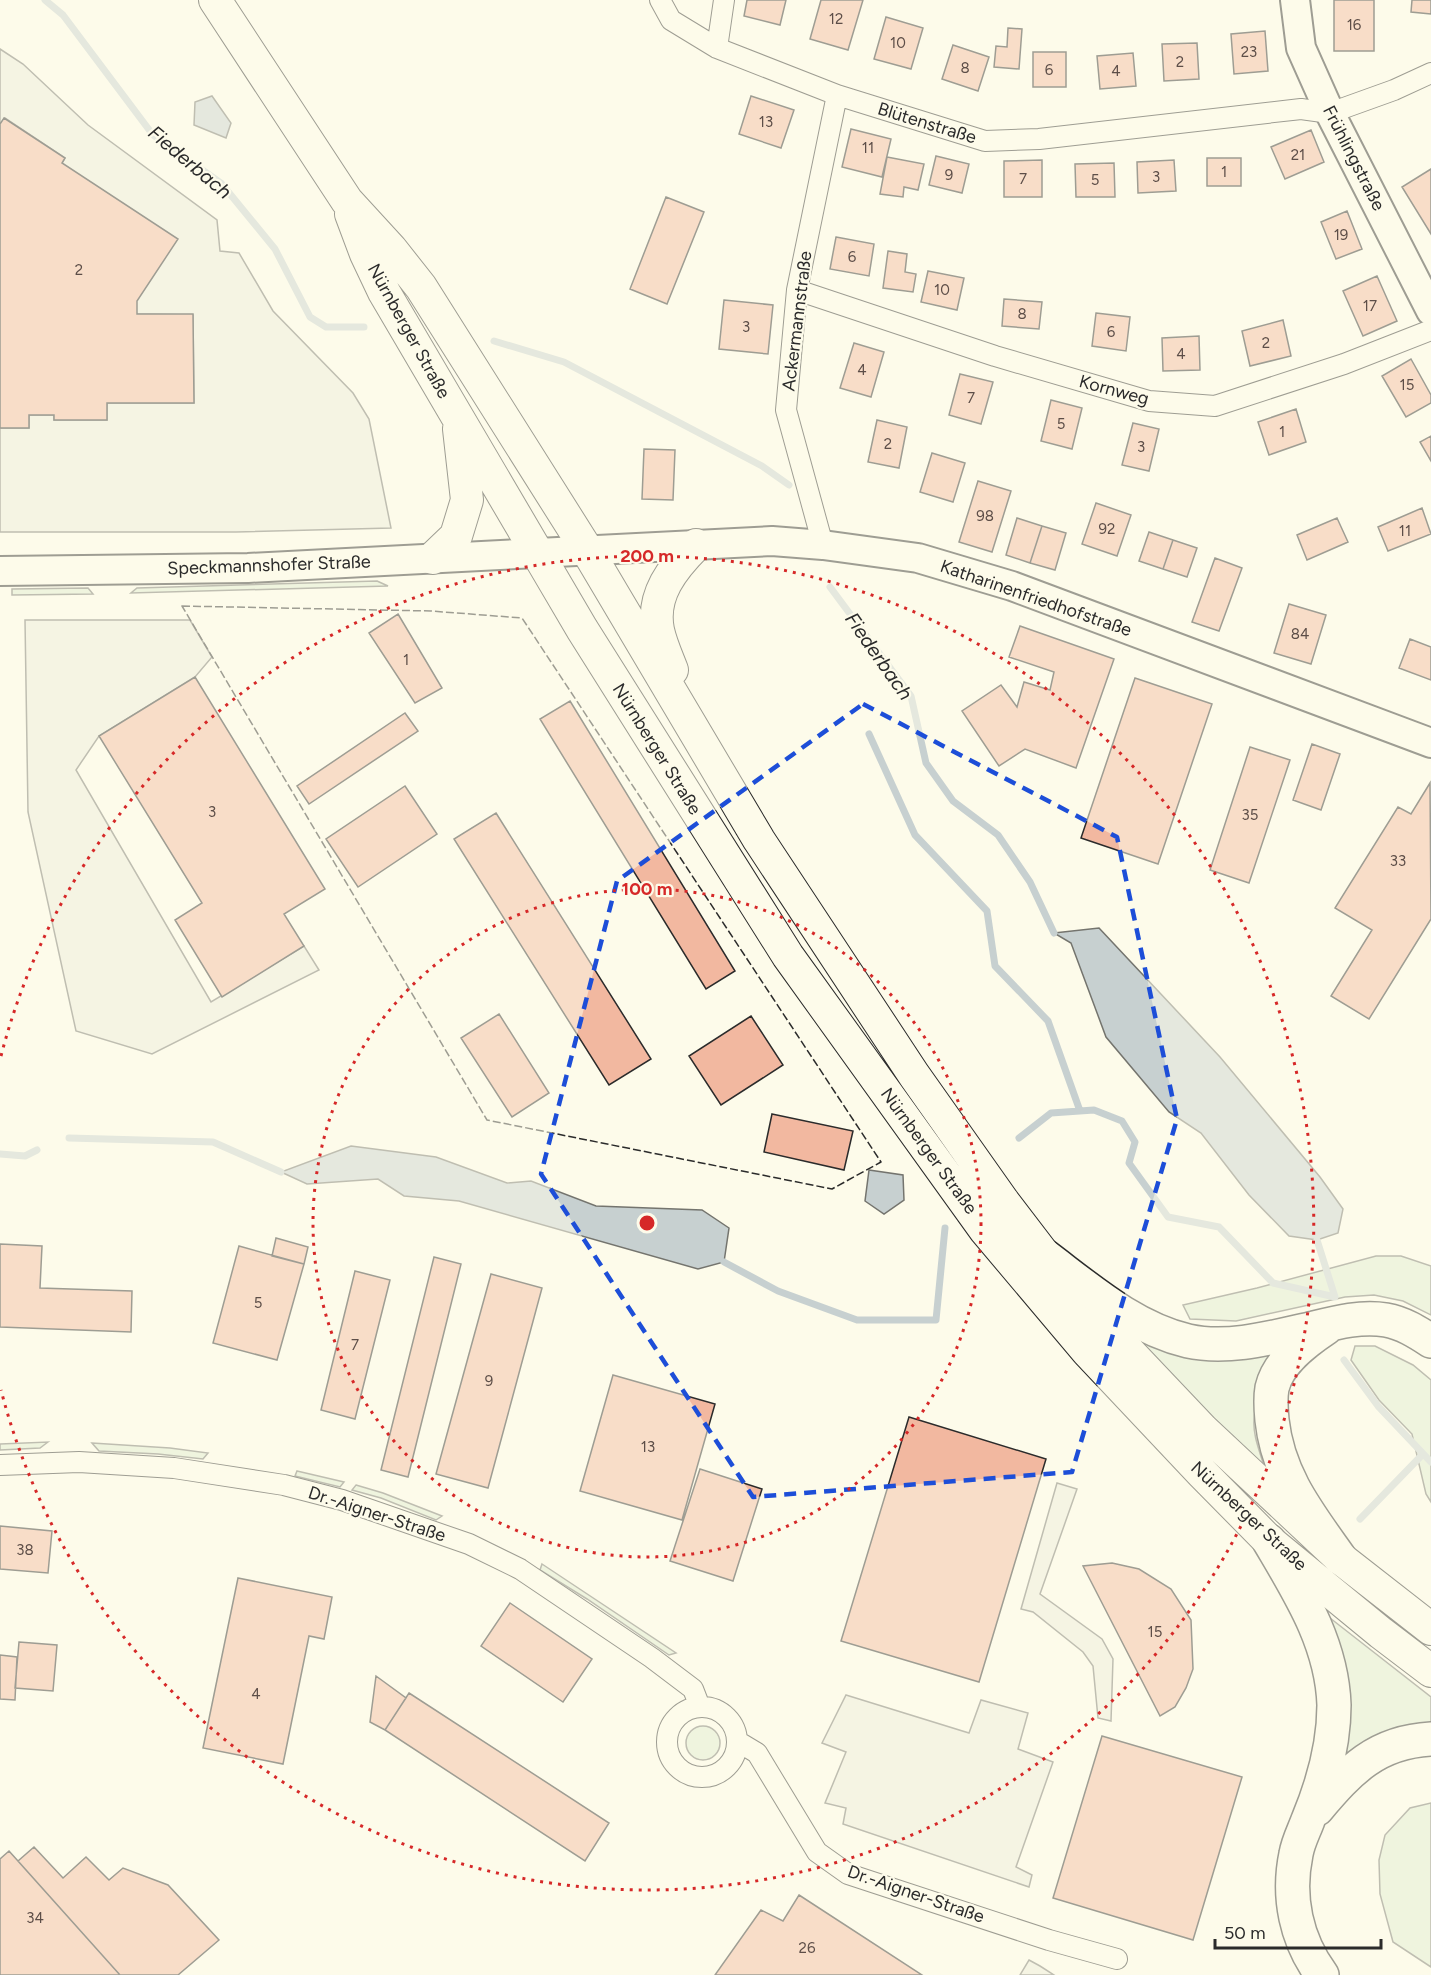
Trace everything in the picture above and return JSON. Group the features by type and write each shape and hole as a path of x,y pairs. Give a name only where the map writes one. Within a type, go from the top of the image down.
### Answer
{"highway":[{"path":"1045,1256 1135,1321 1163,1334 1191,1341 1224,1344 1255,1340 1362,1318 1387,1320 1412,1328 1431,1341"},
{"path":"1332,1323 1296,1351 1281,1370 1272,1387 1270,1406 1279,1459 1293,1488 1340,1558"},
{"path":"1269,1541 1311,1614 1324,1648 1334,1703 1330,1748 1309,1820 1296,1852 1292,1880 1294,1909 1304,1943 1312,1962 1323,1975"},
{"path":"1309,1820 1342,1780 1363,1761 1388,1748 1419,1739 1431,1739"}],"main road":[{"path":"215,0 347,201"},
{"name":"Nürnberger Straße","path":"347,201 366,254 384,292 582,629 788,956 985,1230 1087,1351 1269,1541 1431,1671"},
{"name":"Nürnberger Straße","path":"347,201 391,249 421,287 587,550 759,840 914,1075 1003,1201 1045,1256 1129,1352 1203,1430 1340,1558 1431,1629"},
{"path":"433,558 456,536 467,500 456,414"},
{"path":"696,544 671,573 660,594 657,611 658,629 677,687 699,741"}],"street":[{"name":"Blütenstraße","path":"660,0 671,20 717,48 837,95 985,141 1039,139 1301,109 1330,113"},
{"path":"717,48 724,0"},
{"name":"Frühlingstraße","path":"1295,0 1301,48 1330,113 1431,311"},
{"path":"1330,113 1394,90 1431,73"},
{"name":"Ackermannstraße","path":"823,545 786,410 797,290 837,95"},
{"name":"Kornweg","path":"797,290 995,356 1149,401 1215,406 1344,364 1431,330"},
{"name":"Katharinenfriedhofstraße","path":"537,553 772,541 823,545 918,558 1012,586 1431,743"},
{"name":"Speckmannshofer Straße","path":"0,571 248,568 537,553"},
{"name":"Dr.-Aigner-Straße","path":"0,1465 79,1462 174,1468 284,1485 342,1500 469,1544 520,1569 652,1658 693,1689 700,1707 711,1709 727,1717 736,1731 737,1741 757,1752 817,1852 848,1874 1049,1940 1117,1959"},
{"path":"700,1707 684,1713 670,1727 667,1738 668,1750 680,1770 700,1777 718,1774 732,1760 737,1741"}],"highlighted area":[{"path":"863,704 1117,837 1177,1119 1072,1472 753,1497 541,1174 617,881"}],"green space":[{"path":"377,581 388,586 131,593 137,588"},
{"path":"88,588 93,594 12,595 12,589"},
{"path":"1376,1256 1401,1256 1431,1266 1431,1315 1403,1301 1374,1295 1345,1297 1236,1321 1190,1319 1183,1305 1257,1288"},
{"path":"1131,1338 1279,1347 1255,1412 1254,1431 1263,1463 1259,1467"},
{"path":"1355,1346 1375,1346 1413,1365 1431,1380 1431,1502 1426,1494 1412,1434 1379,1400 1351,1360"},
{"path":"48,1442 40,1448 0,1450 0,1444"},
{"path":"92,1443 208,1453 203,1459 99,1451"},
{"path":"297,1471 344,1482 340,1487 295,1476"},
{"path":"356,1485 442,1516 436,1520 381,1498 352,1490"},
{"path":"542,1564 676,1653 669,1655 540,1570"},
{"path":"1330,1618 1431,1697 1431,1729 1341,1766 1337,1643"},
{"path":"703,1726 715,1731 720,1743 715,1755 703,1760 691,1755 686,1743 691,1731"},
{"path":"1431,1803 1431,1967 1393,1942 1380,1894 1379,1860 1385,1835 1410,1808"}],"shaded area":[{"path":"0,49 23,64 88,125 217,220 220,251 239,253 273,311 353,393 369,419 391,528 236,532 0,532 0,428 29,428 29,415 54,415 54,420 107,420 107,403 194,403 193,315 137,314 62,163 65,158 5,118 0,124"},
{"path":"212,96 231,123 226,138 194,125 195,102"},
{"path":"25,620 190,620 212,657 195,677 99,736 76,770 211,1002 304,946 319,970 152,1054 76,1031 28,812"},
{"path":"1099,928 1220,1057 1320,1177 1343,1209 1338,1233 1317,1240 1289,1236 1249,1195 1201,1133 1169,1112 1106,1037 1071,943 1054,933"},
{"path":"351,1146 436,1157 507,1183 531,1181 596,1206 702,1210 729,1228 724,1262 698,1269 459,1201 404,1196 378,1179 307,1184 281,1172"},
{"path":"869,1170 903,1175 904,1200 884,1214 865,1201"},
{"path":"1057,1483 1077,1489 1040,1594 1102,1639 1113,1659 1111,1721 1098,1718 1093,1666 1083,1652 1033,1612 1021,1609"},
{"path":"846,1695 969,1733 981,1700 1028,1713 1018,1749 1053,1762 1016,1867 1032,1875 1029,1887 843,1824 846,1808 825,1803 846,1752 822,1743"},
{"path":"1029,1960 1040,1966 1054,1975 1020,1975"}],"building":[{"path":"747,0 786,0 780,25 744,16"},
{"path":"821,0 863,0 848,50 810,39"},
{"path":"1334,0 1374,0 1374,51 1334,51"},
{"path":"1412,0 1431,0 1431,14 1411,12"},
{"path":"886,17 923,28 911,69 874,59"},
{"path":"1008,28 1022,29 1019,69 994,67 996,46 1007,47"},
{"path":"1265,31 1268,71 1234,74 1231,34"},
{"path":"1197,43 1199,79 1164,81 1162,44"},
{"path":"953,45 989,57 978,91 942,79"},
{"path":"1033,52 1066,52 1066,87 1033,87"},
{"path":"1133,53 1136,86 1100,89 1097,56"},
{"path":"751,96 794,110 781,148 739,134"},
{"path":"4,118 65,158 62,163 178,239 137,301 137,314 193,314 194,403 107,403 107,420 54,420 54,415 29,415 29,428 0,428 0,124"},
{"path":"851,129 891,139 882,177 842,167"},
{"path":"1311,130 1324,162 1285,179 1271,147"},
{"path":"936,156 969,164 962,193 929,185"},
{"path":"887,157 924,164 918,190 904,187 903,197 880,194"},
{"path":"1207,158 1241,158 1241,186 1207,186"},
{"path":"1042,160 1042,197 1004,197 1004,161"},
{"path":"1174,160 1176,191 1138,193 1137,162"},
{"path":"1114,163 1115,197 1076,197 1075,164"},
{"path":"1431,169 1431,234 1402,187"},
{"path":"666,197 704,212 667,304 630,289"},
{"path":"1347,211 1362,249 1336,259 1321,222"},
{"path":"836,237 874,244 869,276 830,269"},
{"path":"888,251 907,254 905,272 916,274 913,292 883,288"},
{"path":"928,271 964,278 957,310 921,302"},
{"path":"1377,276 1397,321 1363,336 1343,291"},
{"path":"1004,299 1042,302 1039,329 1002,326"},
{"path":"724,300 773,305 768,354 719,349"},
{"path":"1096,313 1130,317 1126,351 1092,346"},
{"path":"1283,320 1291,356 1250,366 1242,331"},
{"path":"1199,336 1200,370 1163,371 1162,338"},
{"path":"854,343 884,352 871,397 840,388"},
{"path":"1411,359 1431,395 1431,403 1406,417 1382,376"},
{"path":"960,374 993,382 981,424 949,415"},
{"path":"1051,400 1082,408 1072,449 1041,441"},
{"path":"1296,409 1306,442 1269,455 1258,422"},
{"path":"877,420 907,427 899,468 868,462"},
{"path":"1133,423 1159,429 1149,471 1122,465"},
{"path":"1431,436 1431,461 1420,442"},
{"path":"644,449 675,450 673,500 642,499"},
{"path":"932,453 965,463 953,502 920,492"},
{"path":"978,481 1011,491 992,552 959,542"},
{"path":"1096,503 1131,515 1117,556 1082,544"},
{"path":"1422,508 1431,534 1388,551 1378,527"},
{"path":"1017,518 1042,526 1030,563 1006,555"},
{"path":"1337,518 1348,542 1307,560 1297,535"},
{"path":"1042,526 1066,533 1055,570 1030,563"},
{"path":"1149,532 1173,540 1163,569 1139,561"},
{"path":"1173,540 1197,548 1187,577 1163,569"},
{"path":"1215,558 1242,568 1219,631 1192,622"},
{"path":"1289,604 1326,615 1311,664 1274,653"},
{"path":"398,614 442,688 415,703 369,633"},
{"path":"1020,626 1114,659 1076,768 1025,749 999,766 962,711 1001,685 1017,707 1024,682 1050,690 1054,672 1009,657"},
{"path":"1410,639 1431,647 1431,680 1399,668"},
{"path":"195,677 325,889 284,914 304,946 222,997 175,920 202,903 99,736"},
{"path":"1135,678 1212,704 1158,864 1081,838"},
{"path":"570,701 735,971 706,989 540,719"},
{"path":"405,713 418,731 309,804 297,786"},
{"path":"1312,744 1340,754 1321,810 1293,800"},
{"path":"1250,747 1290,760 1249,883 1210,870"},
{"path":"1430,783 1431,919 1369,1019 1331,996 1372,930 1335,908 1398,807 1411,814"},
{"path":"405,786 437,834 358,887 326,839"},
{"path":"496,813 651,1059 609,1085 454,839"},
{"path":"499,1014 549,1093 512,1117 461,1038"},
{"path":"751,1016 783,1065 721,1105 689,1056"},
{"path":"772,1114 853,1131 844,1170 764,1152"},
{"path":"276,1238 308,1247 304,1264 272,1256"},
{"path":"0,1244 42,1246 40,1288 132,1291 131,1332 0,1327"},
{"path":"239,1246 304,1264 277,1360 213,1343"},
{"path":"434,1257 461,1264 408,1477 381,1470"},
{"path":"355,1271 390,1280 355,1419 321,1410"},
{"path":"491,1274 542,1288 488,1488 436,1474"},
{"path":"613,1375 715,1404 682,1520 580,1491"},
{"path":"909,1417 1046,1459 979,1682 841,1641"},
{"path":"700,1469 762,1489 733,1581 670,1561"},
{"path":"0,1526 52,1531 48,1573 0,1569"},
{"path":"1112,1563 1139,1569 1171,1589 1191,1620 1193,1669 1186,1688 1175,1707 1160,1716 1083,1566"},
{"path":"238,1578 332,1597 324,1639 309,1636 283,1764 203,1748"},
{"path":"510,1603 592,1659 563,1702 481,1646"},
{"path":"19,1642 57,1645 53,1691 15,1688"},
{"path":"0,1655 17,1657 15,1700 0,1699"},
{"path":"376,1676 406,1698 385,1730 370,1722"},
{"path":"409,1693 609,1823 585,1861 385,1730"},
{"path":"1102,1736 1242,1777 1193,1940 1053,1898"},
{"path":"34,1847 63,1878 86,1857 109,1880 123,1868 168,1885 219,1940 178,1975 120,1975 18,1861"},
{"path":"9,1851 120,1975 0,1975 0,1859"},
{"path":"799,1895 922,1975 715,1975 761,1910 783,1921"}],"waterway":[{"name":"Fiederbach","path":"45,0 63,15 153,135 221,183 275,249 310,317 326,327 364,327"},
{"name":"Fiederbach","path":"494,341 564,362 762,466 789,485"},
{"name":"Fiederbach","path":"830,587 911,696 926,763 953,801 998,835 1030,882 1054,933"},
{"path":"869,734 915,835 987,911 995,966 1048,1021 1080,1111"},
{"path":"1019,1138 1051,1113 1094,1110 1122,1121 1135,1142 1129,1163 1168,1217 1219,1227 1273,1283 1335,1297 1317,1240"},
{"path":"69,1138 213,1142 281,1172"},
{"path":"0,1154 25,1156 37,1150"},
{"path":"724,1262 778,1291 857,1320 936,1320 945,1228"},
{"path":"1344,1360 1378,1406 1431,1462"},
{"path":"1360,1519 1423,1454"}],"fence":[{"path":"182,606 431,611 522,618 881,1162 832,1189 487,1120 182,606"}]}
